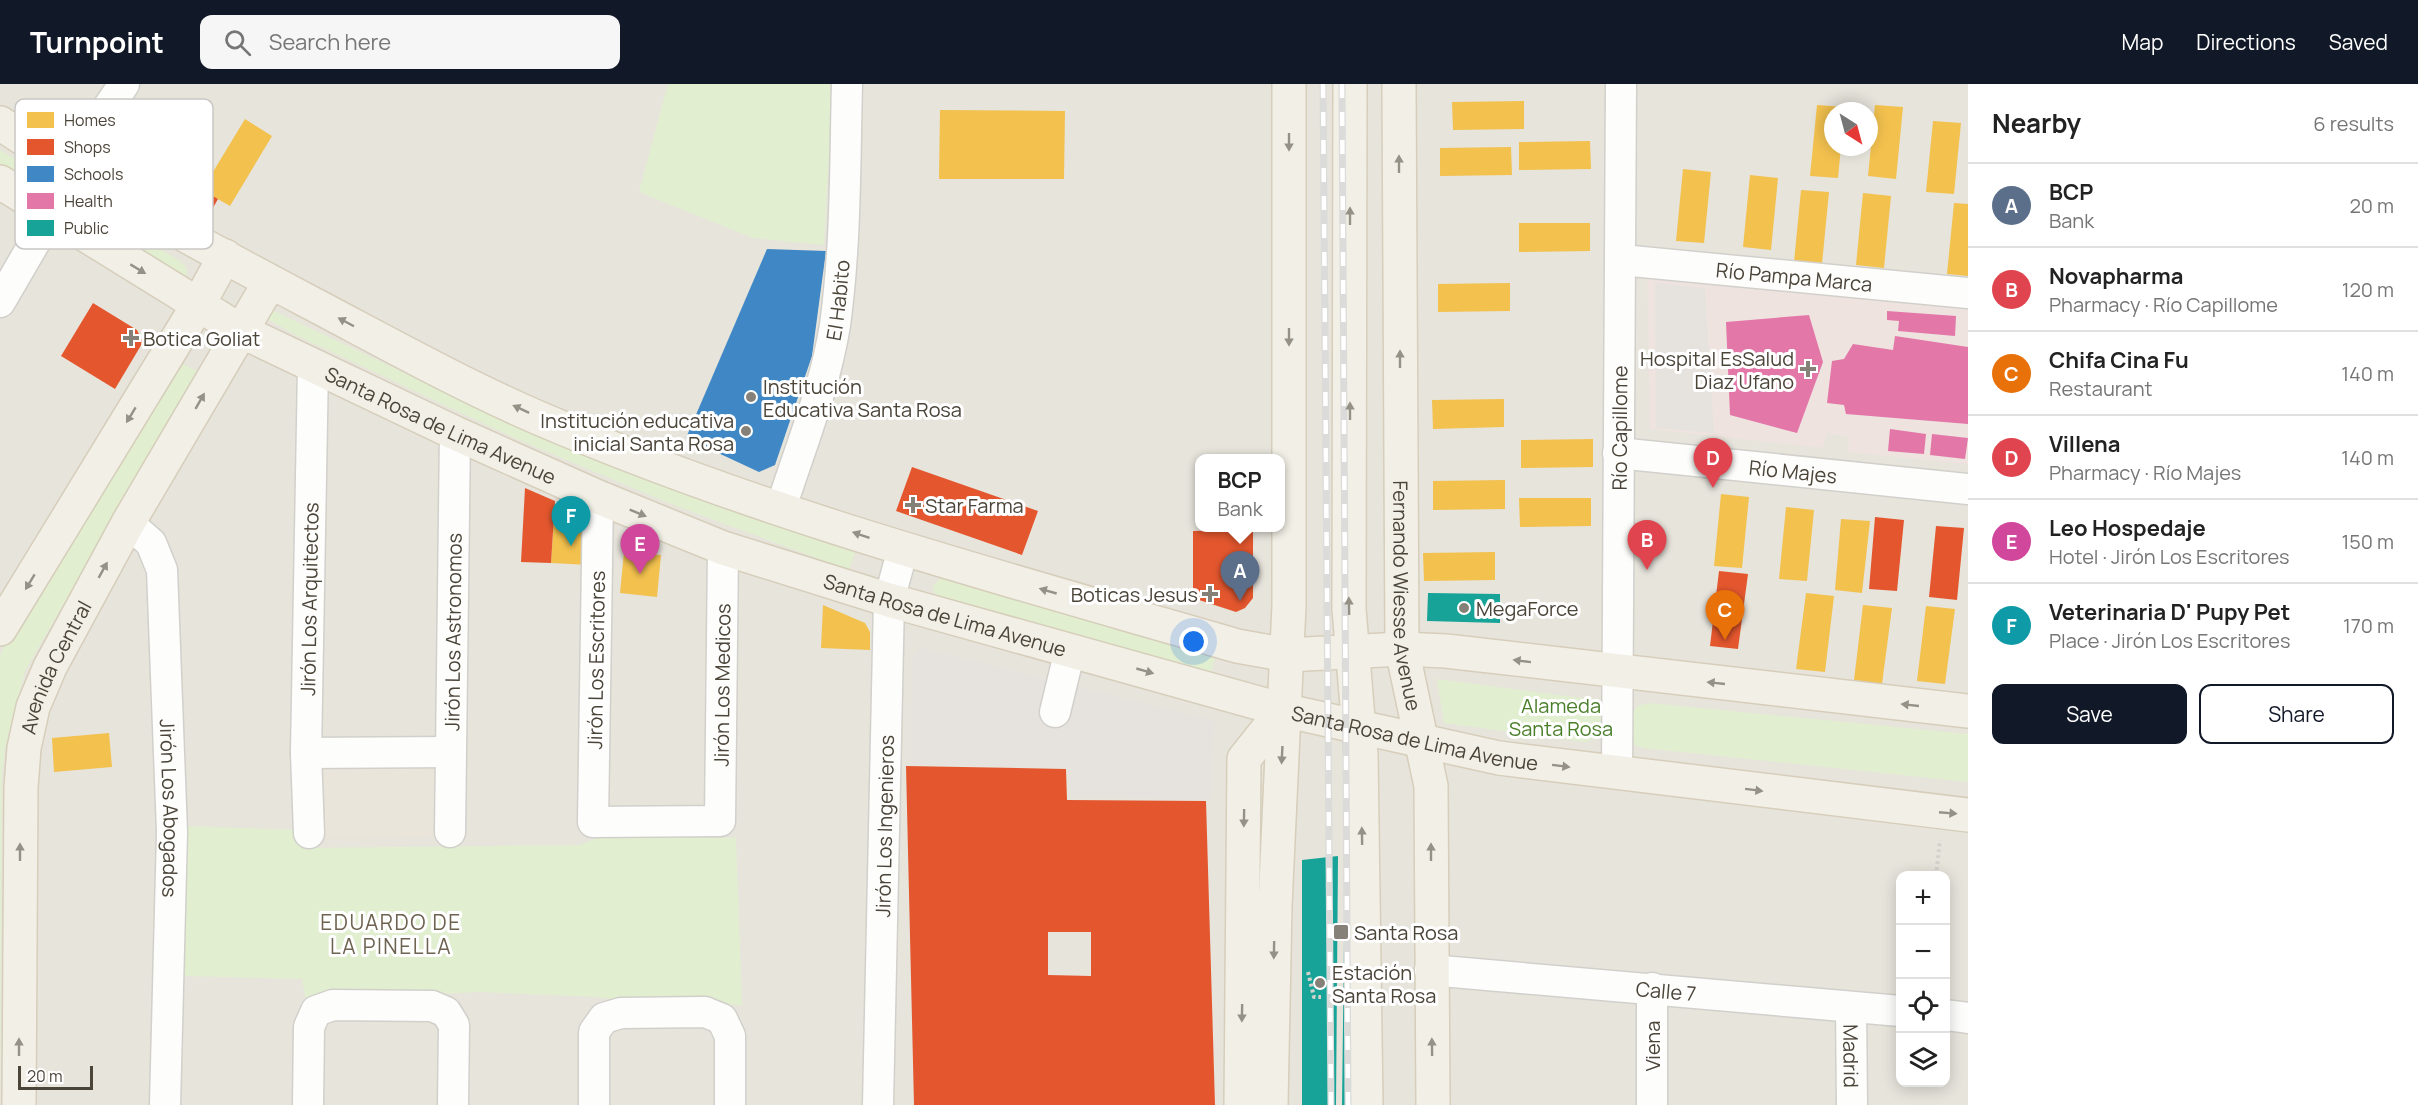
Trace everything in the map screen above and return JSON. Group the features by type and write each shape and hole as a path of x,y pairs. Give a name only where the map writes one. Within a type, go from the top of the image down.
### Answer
{"main road":[{"path":"1271,1105 1275,906 1290,584 1289,84"},
{"path":"1350,84 1351,650 1359,727 1366,1105"},
{"name":"Fernando Wiesse Avenue","path":"1399,84 1402,649 1431,786 1430,970 1433,1105"},
{"path":"0,123 15,133"},
{"name":"Santa Rosa de Lima Avenue","path":"0,182 15,192"},
{"name":"Santa Rosa de Lima Avenue","path":"105,249 241,331 455,433 598,497 723,548 889,600 1283,710 1423,743 1499,758 1955,814"},
{"path":"212,249 270,282 447,375 540,418 646,461 903,549 1237,646 1287,655 1402,649 1968,711"},
{"path":"0,629 198,305 225,256"},
{"name":"Avenida Central","path":"19,1105 21,787 24,748 33,707 50,667 128,523 270,282"},
{"path":"1107,660 1119,612"},
{"path":"1232,695 1237,646"},
{"path":"1241,1105 1245,759 1283,710"}],"street":[{"path":"114,99 124,84"},
{"name":"El Habito","path":"781,508 820,391 835,326 843,236 847,84"},
{"name":"Río Capillome","path":"1617,773 1621,84"},
{"path":"0,302 31,249"},
{"name":"Río Pampa Marca","path":"1620,260 1968,293"},
{"name":"Jirón Los Arquitectos","path":"309,833 306,753 313,366"},
{"name":"Jirón Los Astronomos","path":"450,832 455,433"},
{"name":"Río Majes","path":"1618,453 1968,489"},
{"name":"Jirón Los Escritores","path":"598,497 593,822 720,821"},
{"name":"Jirón Los Abogados","path":"128,523 151,543 162,570 172,832 165,1105"},
{"name":"Jirón Los Medicos","path":"720,821 723,548"},
{"name":"Jirón Los Ingenieros","path":"878,1105 889,600 903,549"},
{"path":"1055,712 1070,650"},
{"path":"306,753 450,752"},
{"name":"Calle 7","path":"1430,970 1896,1011"},
{"name":"Viena","path":"1652,988 1652,1105"},
{"path":"308,1105 309,1028 316,1011 333,1005 432,1006 446,1012 454,1025 453,1105"},
{"name":"Madrid","path":"1851,1008 1852,1105"},
{"path":"594,1105 594,1032 604,1018 621,1013 705,1012 722,1019 730,1036 730,1105"},
{"path":"1950,1016 1968,1018"}],"path":[{"path":"1938,871 1955,814"},
{"path":"1308,972 1314,997 1321,997"}],"shaded area":[{"path":"0,84 1968,84 1968,1105 0,1105"},
{"name":"Hospital EsSalud Diaz Ufano","path":"1647,273 1968,308 1968,464 1848,452 1849,437 1827,433 1823,448 1650,429"},
{"path":"1655,283 1705,288 1714,433 1656,428"},
{"path":"921,648 1215,721 1211,799 1069,798 1068,768 911,765 912,659"},
{"path":"435,759 436,837 318,838 318,760"}],"green space":[{"path":"668,84 833,84 824,245 753,238 639,192"},
{"path":"0,150 15,159 15,182 0,173"},
{"path":"128,249 160,249 186,267 187,274 179,279"},
{"path":"270,309 478,408 679,490 755,518 856,550 849,570 671,504 512,437 298,336 267,319"},
{"path":"171,358 197,371 25,671 5,748 2,776 0,1105 0,656 8,636"},
{"path":"942,577 1216,654 1211,673 942,600 933,591 934,585"},
{"name":"Alameda Santa Rosa","path":"1437,679 1597,700 1602,725 1597,735 1586,742 1444,723"},
{"name":"Alameda Santa Rosa","path":"1650,703 1968,734 1968,782 1643,748 1632,744 1631,716 1637,706"},
{"path":"180,826 301,830 304,848 580,845 599,837 736,838 742,1005 627,1002 598,997 478,992 306,1001 302,979 184,976"}],"building: Homes":[{"path":"1524,101 1524,129 1453,130 1452,102"},
{"path":"1817,105 1824,106 1824,156 1840,156 1838,178 1810,176"},
{"path":"1878,105 1903,107 1896,179 1868,176 1870,156 1878,156"},
{"path":"940,110 1065,111 1064,179 939,179"},
{"path":"245,119 272,136 230,206 213,196 213,172"},
{"path":"1933,121 1961,123 1954,194 1926,192"},
{"path":"1590,141 1591,169 1519,170 1519,142"},
{"path":"1511,147 1512,175 1440,176 1440,148"},
{"path":"1683,169 1711,172 1704,243 1676,241"},
{"path":"1750,175 1778,178 1771,250 1743,247"},
{"path":"1801,190 1829,192 1822,264 1794,262"},
{"path":"1863,193 1891,196 1884,268 1856,265"},
{"path":"1954,203 1968,204 1968,276 1947,274"},
{"path":"1519,223 1590,223 1590,251 1519,252"},
{"path":"1510,283 1510,311 1438,312 1438,284"},
{"path":"1504,399 1504,427 1433,429 1432,400"},
{"path":"1593,439 1593,467 1521,468 1521,440"},
{"path":"1505,480 1505,509 1433,510 1433,481"},
{"path":"1721,494 1749,497 1742,568 1714,566"},
{"path":"1519,498 1591,498 1591,526 1520,527"},
{"path":"1786,507 1814,510 1807,581 1779,579"},
{"path":"554,518 583,519 589,565 551,563"},
{"path":"1841,519 1870,521 1862,593 1835,590"},
{"path":"624,552 661,555 657,597 620,593"},
{"path":"1495,552 1495,580 1424,581 1423,553"},
{"path":"1806,593 1834,596 1825,672 1796,669"},
{"path":"823,605 865,623 870,632 870,650 821,648"},
{"path":"1863,605 1892,608 1882,684 1854,680"},
{"path":"1926,606 1955,609 1945,684 1917,681"},
{"path":"109,733 112,767 54,772 52,738"}],"building: Shops":[{"path":"213,196 218,199 213,208"},
{"path":"93,303 137,330 143,342 115,389 61,356"},
{"path":"912,467 1038,511 1022,555 896,511"},
{"path":"525,488 555,501 551,563 521,562"},
{"path":"1875,517 1904,520 1897,591 1869,589"},
{"path":"1936,526 1964,528 1957,600 1929,597"},
{"path":"1193,531 1253,532 1253,598 1245,608 1236,612 1193,598"},
{"path":"1719,571 1748,574 1738,649 1710,646"},
{"path":"906,766 1066,769 1067,800 1206,801 1215,1105 914,1105","holes":["1048,932 1091,932 1091,976 1048,975"]}],"building: Schools":[{"name":"Institución Educativa Santa Rosa","path":"767,249 826,251 812,356 775,465 759,472 686,438"}],"building: Health":[{"path":"1887,311 1956,316 1955,336 1898,331 1899,321 1887,320"},
{"path":"1809,315 1823,362 1797,433 1730,415 1726,322"},
{"path":"1895,336 1968,347 1968,424 1846,414 1844,405 1827,403 1832,361 1844,359 1853,344 1893,350"},
{"path":"1890,429 1926,434 1924,454 1888,451"},
{"path":"1932,434 1968,438 1965,459 1930,455"}],"building: Public":[{"name":"MegaForce","path":"1428,593 1500,594 1500,623 1427,621"},
{"name":"Estación Santa Rosa","path":"1338,856 1336,1105 1302,1105 1302,860"},
{"name":"Estación Santa Rosa","path":"1371,857 1368,1105 1342,1105 1345,858"}],"railway":[{"path":"1323,84 1331,1105"},
{"path":"1342,84 1348,1105"}],"place":[{"name":"Botica Goliat","path":"131,338"},
{"name":"Hospital EsSalud Diaz Ufano","path":"1808,369"},
{"name":"Institución Educativa Santa Rosa","path":"751,397"},
{"name":"Institución educativa inicial Santa Rosa","path":"746,431"},
{"name":"Villena","path":"1713,488"},
{"name":"Star Farma","path":"913,505"},
{"name":"Veterinaria D' Pupy Pet","path":"571,546"},
{"name":"Novapharma","path":"1647,570"},
{"name":"Leo Hospedaje","path":"640,574"},
{"name":"Boticas Jesus","path":"1210,594"},
{"name":"BCP","path":"1240,601"},
{"name":"MegaForce","path":"1464,608"},
{"name":"Chifa Cina Fu","path":"1725,640"},
{"name":"Santa Rosa","path":"1341,932"},
{"name":"Estación Santa Rosa","path":"1320,983"}],"district":[{"name":"EDUARDO DE LA PINELLA","path":"391,934"}]}
